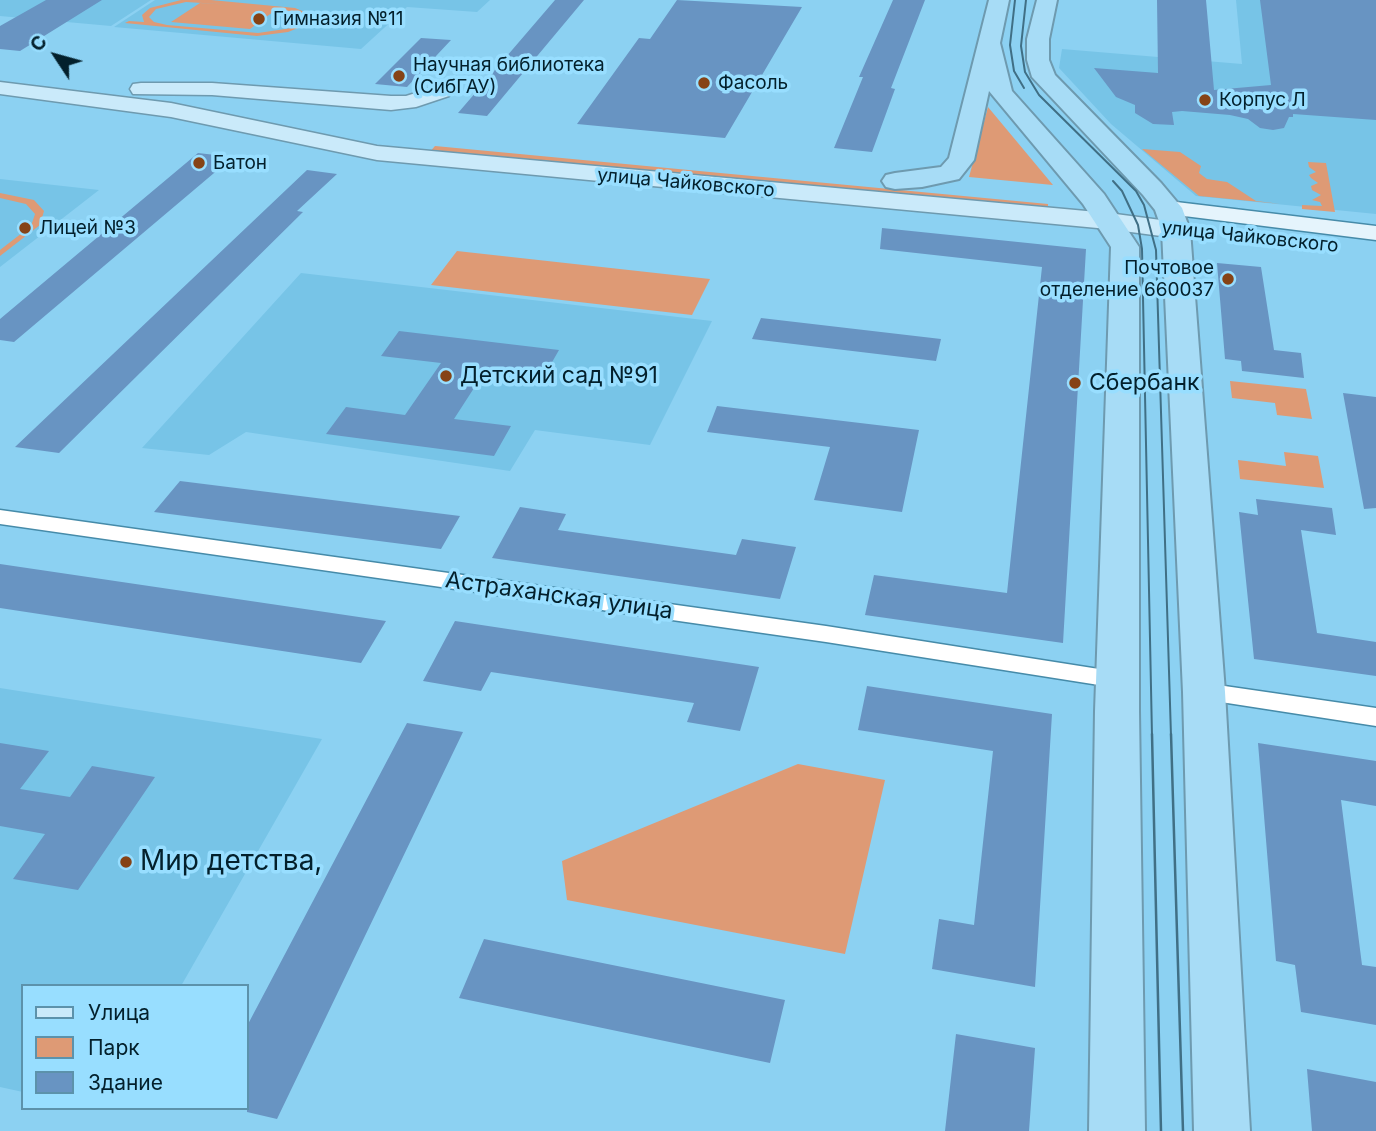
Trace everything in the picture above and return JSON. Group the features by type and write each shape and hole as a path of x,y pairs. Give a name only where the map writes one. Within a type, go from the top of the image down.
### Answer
{"highway":[{"path":"895,181 950,173 961,160 999,0"},
{"path":"1046,0 1038,38 1038,60 1044,77 1172,219 1205,692 1223,1131"},
{"path":"990,44 1001,92 1101,211 1125,247 1118,680 1118,1131"}],"main road":[{"path":"0,75 141,89 319,119"},
{"name":"улица Чайковского","path":"0,88 146,106 377,153 1101,211 1376,250"},
{"path":"141,89 212,89 391,103 408,102 442,91"},
{"path":"377,153 399,132"},
{"name":"улица Чайковского","path":"426,135 895,181 1101,211"},
{"name":"улица Чайковского","path":"1172,219 1376,233"}],"street":[{"name":"Астраханская улица","path":"0,517 812,632 1118,680"},
{"path":"1205,692 1376,717"}],"shaded area":[{"path":"0,0 151,0 111,26 0,16"},
{"name":"Гимназия №11","path":"155,0 490,0 477,12 407,7 361,49 114,27"},
{"path":"1236,0 1376,0 1376,214 1196,196 1111,124 1059,68 1062,49 1242,64"},
{"name":"Лицей №3","path":"0,179 99,190 0,267"},
{"name":"Детский сад №91","path":"301,273 712,321 650,445 535,430 510,471 246,432 209,455 142,448"},
{"name":"Мир детства,","path":"0,688 322,739 182,984 21,984 21,1092 0,1087"}],"green space":[{"path":"181,0 211,0 295,8 307,13 310,19 303,26 288,32 257,36 125,23 144,22 142,15 150,8","holes":["186,2 235,5 200,3 171,22 250,29 277,9 296,12 303,20 292,28 258,33 167,25 154,22 149,17 156,9"]},
{"path":"988,107 1053,185 969,177"},
{"path":"435,146 1048,204 1048,208 428,154"},
{"path":"1142,149 1180,152 1201,166 1199,173 1207,179 1227,182 1256,201 1281,204 1199,196"},
{"path":"1308,162 1326,163 1335,212 1302,209 1302,205 1322,206 1320,202 1312,200 1321,195 1312,190 1311,186 1318,183 1309,175 1316,172 1309,167"},
{"path":"0,193 34,200 44,211 40,225 0,256 0,250 31,226 35,214 26,204 0,198"},
{"path":"457,251 710,279 692,315 431,285"},
{"path":"1230,381 1306,389 1312,419 1277,415 1275,403 1232,398"},
{"path":"1284,452 1318,456 1324,488 1240,479 1238,460 1286,466"},
{"path":"798,764 885,780 845,954 567,900 562,861"}],"building":[{"path":"46,0 102,0 20,51 0,49 0,26"},
{"path":"555,0 584,0 487,116 458,113"},
{"path":"677,0 802,7 725,138 577,124 639,38 650,39"},
{"path":"893,0 925,0 891,88 895,89 872,152 834,148 863,77 859,77"},
{"path":"1157,0 1206,0 1214,90 1271,85 1260,0 1376,0 1376,120 1293,114 1284,128 1273,130 1260,128 1248,119 1230,115 1182,111 1172,112 1174,125 1153,124 1135,113 1135,105 1116,97 1094,68 1158,73"},
{"path":"421,38 451,40 407,87 375,84"},
{"path":"198,153 233,157 14,342 0,340 0,319"},
{"path":"307,170 337,174 297,211 303,212 59,453 15,447"},
{"path":"882,228 1086,249 1063,643 865,615 874,575 1007,593 1042,267 880,249"},
{"path":"1217,263 1261,267 1274,350 1301,353 1304,378 1242,371 1241,361 1225,359"},
{"path":"761,318 941,339 936,361 752,339"},
{"path":"399,331 559,350 543,378 485,371 454,419 511,426 494,456 326,434 346,407 405,415 441,363 381,356"},
{"path":"1343,393 1376,397 1376,508 1364,509"},
{"path":"717,406 919,430 902,512 814,500 830,447 707,432"},
{"path":"180,481 460,516 441,549 154,512"},
{"path":"1256,499 1332,508 1336,535 1301,530 1317,633 1376,642 1376,676 1254,659 1239,512 1258,515"},
{"path":"520,507 566,514 558,530 736,555 742,539 796,547 780,599 492,558"},
{"path":"0,564 386,621 361,663 0,608"},
{"path":"455,621 759,667 740,731 687,722 694,703 491,672 481,691 423,681"},
{"path":"867,686 1052,714 1035,987 932,969 939,919 974,925 993,751 858,730"},
{"path":"407,723 463,732 277,1119 247,1112 248,1024"},
{"path":"0,743 49,751 20,789 70,797 92,766 155,777 78,890 13,879 45,834 0,826"},
{"path":"1258,743 1376,761 1376,806 1341,800 1362,965 1376,967 1376,1025 1301,1012 1295,965 1276,961"},
{"path":"484,939 785,1000 770,1063 459,998"},
{"path":"956,1034 1035,1048 1029,1131 945,1131"},
{"path":"1307,1069 1376,1082 1376,1131 1312,1131"}],"tram line":[{"path":"1015,0 1010,45 1014,71 1024,88"},
{"path":"1026,0 1021,46 1025,72 1039,95 1136,191 1144,205 1156,250 1171,736"},
{"path":"1113,181 1122,191 1138,225 1142,249 1152,736"},
{"path":"1152,734 1161,1131"},
{"path":"1171,734 1183,1131"}],"place":[{"name":"Гимназия №11","path":"259,19"},
{"name":"Научная библиотека (СибГАУ)","path":"399,76"},
{"name":"Фасоль","path":"704,83"},
{"name":"Корпус Л","path":"1205,100"},
{"name":"Батон","path":"199,163"},
{"name":"Лицей №3","path":"25,228"},
{"name":"Почтовое отделение 660037","path":"1228,279"},
{"name":"Детский сад №91","path":"446,376"},
{"name":"Сбербанк","path":"1075,383"},
{"name":"Мир детства,","path":"126,862"}]}
